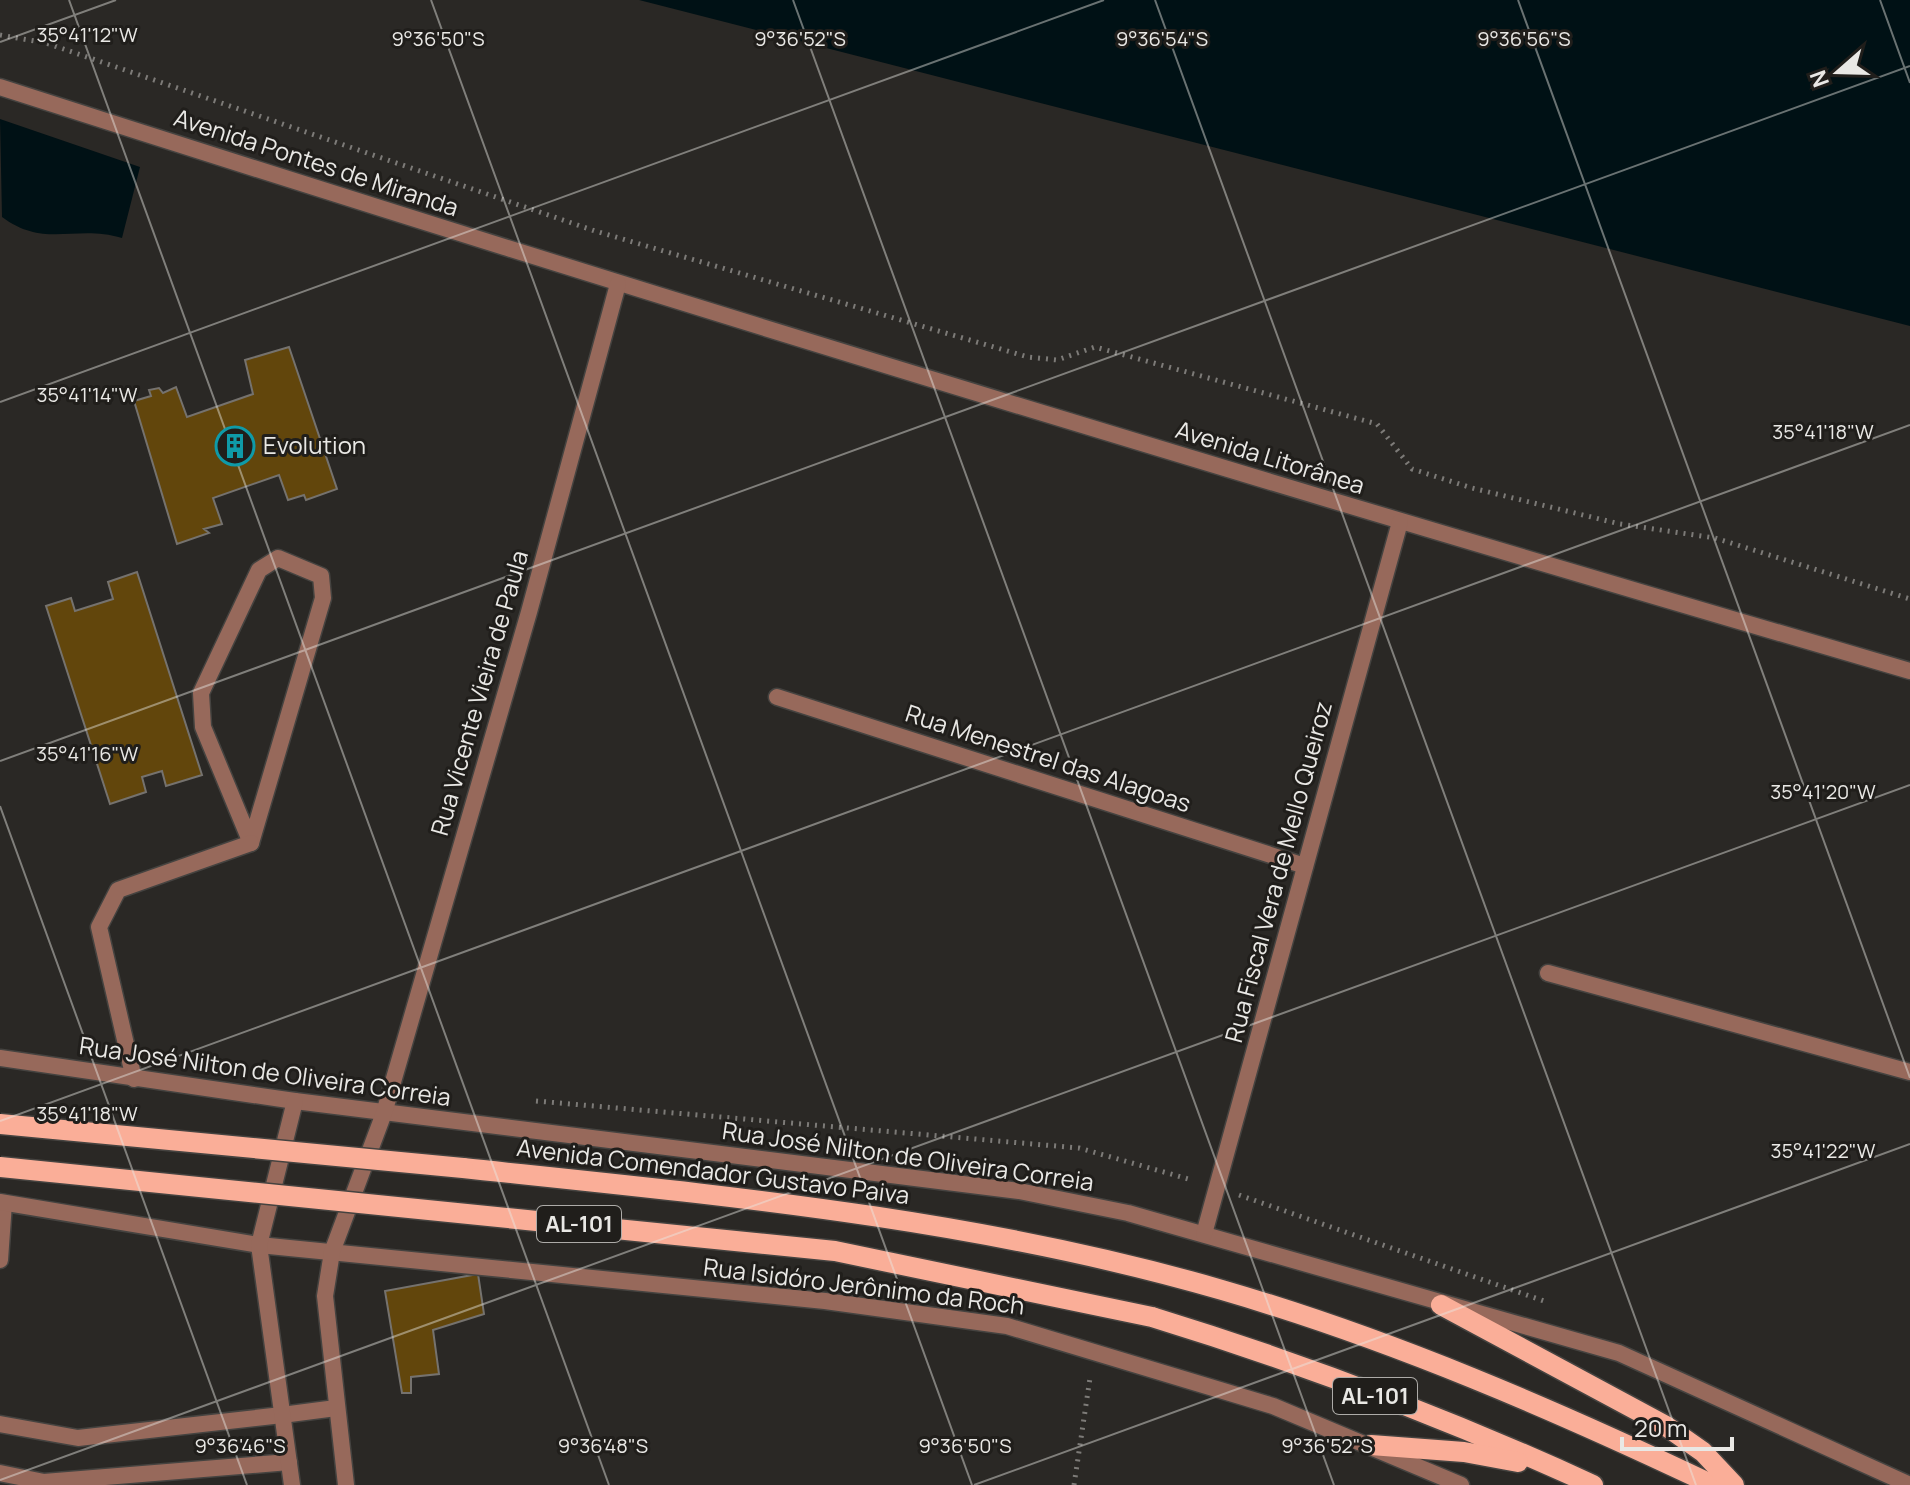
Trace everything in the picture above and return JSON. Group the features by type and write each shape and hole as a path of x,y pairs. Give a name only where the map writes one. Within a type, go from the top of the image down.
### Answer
{"main road":[{"name":"Avenida Comendador Gustavo Paiva","path":"0,1124 844,1209 1006,1239 1223,1290 1386,1345 1602,1432 1713,1485"},
{"name":"AL-101","path":"0,1167 835,1251 1152,1317 1230,1341 1557,1468 1593,1485"},
{"path":"1441,1305 1666,1426 1703,1452 1734,1485"},
{"path":"1371,1445 1464,1452 1557,1468"}],"street":[{"name":"Avenida Pontes de Miranda","path":"0,87 618,284"},
{"name":"Avenida Litorânea","path":"618,284 1400,522 1910,671"},
{"name":"Rua Vicente Vieira de Paula","path":"346,1485 325,1296 332,1252 384,1113 529,612 618,284"},
{"name":"Rua Fiscal Vera de Mello Queiroz","path":"1204,1234 1400,522"},
{"path":"278,558 321,576 323,598 251,843 203,727 201,693 259,570 278,558"},
{"name":"Rua Menestrel das Alagoas","path":"777,697 1305,866"},
{"path":"134,1079 99,927 118,890 251,843"},
{"path":"1548,973 1910,1072"},
{"name":"Rua José Nilton de Oliveira Correia","path":"0,1058 384,1113 1019,1191 1128,1213 1441,1305 1534,1326 1619,1353 1910,1485"},
{"path":"292,1485 259,1245 295,1101"},
{"path":"0,1260 2,1202 259,1245 332,1252"},
{"name":"Rua Isidóro Jerônimo da Roch","path":"332,1252 825,1301 1007,1326 1094,1349 1273,1406 1461,1485"},
{"path":"0,1424 78,1438 336,1408"},
{"path":"0,1473 44,1482 289,1462"}],"path":[{"path":"0,35 46,43 595,231 1028,357 1057,360 1095,347 1377,424 1412,469 1472,488 1620,524 1715,538 1910,599"},
{"path":"1074,1485 1094,1349"}],"shaded area":[{"path":"639,0 1910,0 1910,326"},
{"path":"0,119 140,167 122,238 105,234 32,232 2,217"}],"building":[{"name":"Evolution","path":"289,347 337,489 306,500 304,495 288,500 279,475 213,498 222,524 204,529 209,533 177,544 134,401 151,396 149,390 159,388 163,393 176,387 187,417 253,394 245,360"},
{"path":"137,572 202,775 166,786 162,771 142,777 146,792 110,804 46,606 71,598 75,611 113,599 108,582"},
{"path":"478,1274 484,1314 433,1330 439,1374 411,1377 411,1393 402,1393 385,1291"}],"place":[{"name":"Evolution","path":"235,446"}]}
